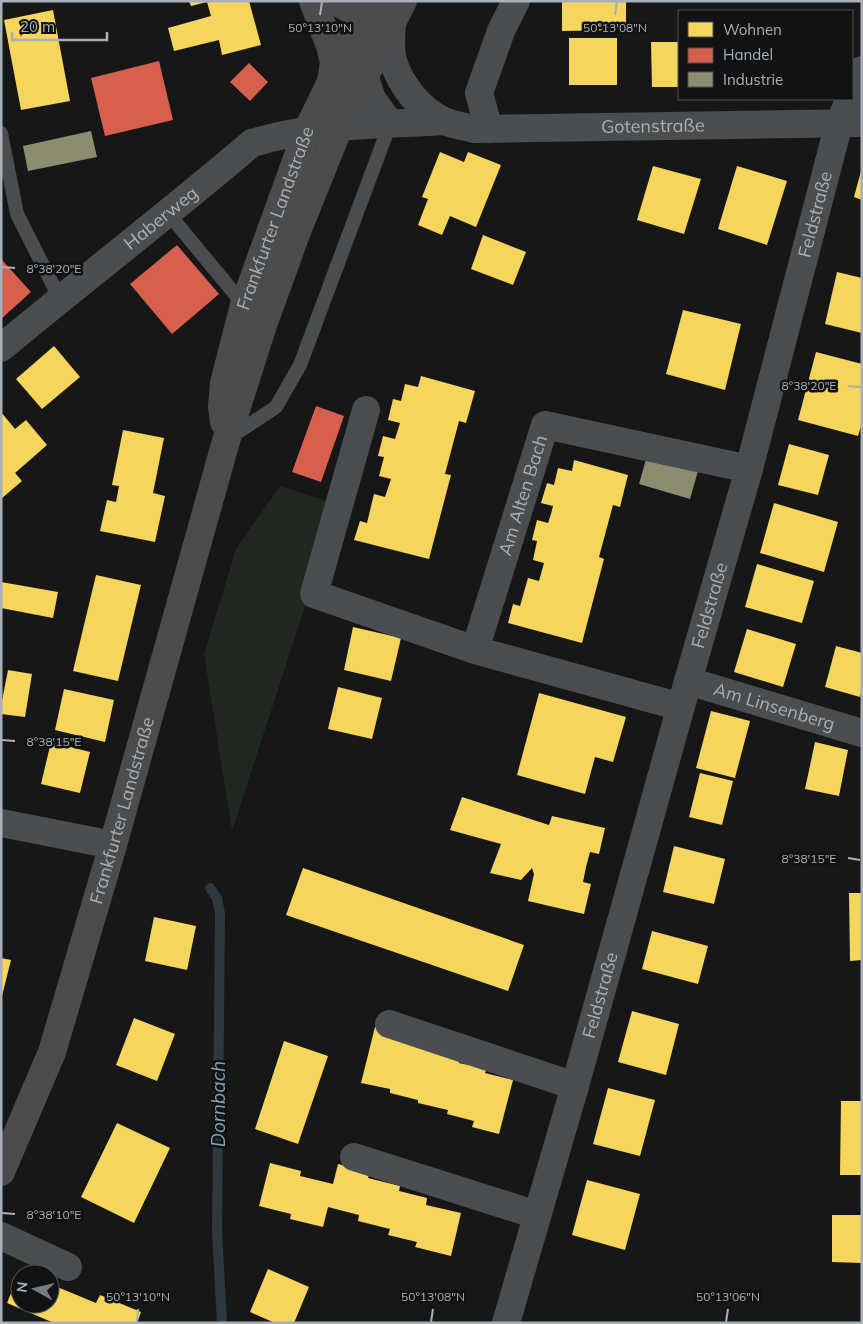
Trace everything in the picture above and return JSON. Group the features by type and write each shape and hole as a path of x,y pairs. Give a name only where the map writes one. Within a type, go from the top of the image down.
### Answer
{"street":[{"name":"Frankfurter Landstraße","path":"226,441 222,406 224,383 244,305 307,131 331,82 334,62 313,1"},
{"path":"335,1 355,12 383,10"},
{"path":"489,129 479,93 501,31 516,1"},
{"name":"Frankfurter Landstraße","path":"1,1172 52,1052 226,441 263,325 299,225 339,127 365,78 383,10"},
{"path":"331,82 383,10"},
{"name":"Gotenstraße","path":"383,10 391,41 393,60 404,85 422,107 444,121 474,129 850,123"},
{"path":"853,92 862,70"},
{"path":"365,78 372,99 390,124"},
{"name":"Feldstraße","path":"506,1323 576,1086 688,681 850,123 850,100"},
{"name":"Gotenstraße","path":"339,127 444,121"},
{"name":"Haberweg","path":"1,348 252,143 307,131 339,127"},
{"path":"366,410 314,594 475,650 681,707"},
{"name":"Am Alten Bach","path":"475,650 545,425 749,469"},
{"name":"Am Linsenberg","path":"688,681 862,733"},
{"path":"1,823 112,845"},
{"path":"389,1024 576,1086"},
{"path":"354,1157 537,1215"},
{"path":"1,1236 68,1267"}],"lane":[{"path":"226,441 276,406 300,365 390,124"},
{"path":"1,133 17,214 60,299"},
{"path":"168,213 244,305"}],"shaded area":[{"path":"280,486 338,505 232,831 204,654 236,549"}],"building: Wohnen":[{"path":"189,1 249,1 261,45 222,55 219,40 174,51 168,28 211,16 207,2 191,6"},
{"path":"562,1 626,1 626,30 562,31"},
{"path":"53,10 70,101 21,110 4,20"},
{"path":"569,38 617,38 617,85 569,85"},
{"path":"651,42 678,42 678,87 652,87"},
{"path":"440,152 464,162 468,152 501,165 476,227 450,216 442,235 418,225 428,199 422,197"},
{"path":"653,166 701,179 684,234 637,220"},
{"path":"737,166 787,181 767,245 718,229"},
{"path":"862,171 862,200 854,197"},
{"path":"483,235 526,252 513,285 471,269"},
{"path":"837,272 862,278 862,333 825,324"},
{"path":"683,310 741,324 725,390 666,374"},
{"path":"54,346 80,377 42,409 16,379"},
{"path":"816,352 862,364 862,423 858,436 798,420"},
{"path":"421,376 475,391 466,423 459,421 445,474 451,475 429,559 354,540 360,521 367,523 374,494 385,497 391,479 379,476 384,457 378,456 383,436 395,439 400,423 388,420 393,399 401,401 405,384 418,387"},
{"path":"1,412 15,429 26,420 47,445 15,473 22,481 1,499"},
{"path":"123,430 164,438 153,493 165,496 155,542 100,531 107,500 116,502 119,486 112,485"},
{"path":"789,444 829,455 818,495 778,485"},
{"path":"574,460 628,475 620,507 613,505 599,557 604,559 582,643 508,623 513,604 520,606 528,578 539,581 544,563 533,560 537,541 532,540 537,520 548,523 551,514 553,506 541,503 547,483 554,485 558,468 572,471"},
{"path":"774,503 838,522 824,572 760,553"},
{"path":"757,564 814,581 802,623 745,607"},
{"path":"96,575 141,585 118,681 73,671"},
{"path":"1,582 58,592 53,618 1,608"},
{"path":"353,627 401,638 391,681 344,670"},
{"path":"747,629 796,644 783,687 734,672"},
{"path":"836,646 862,653 862,690 860,697 825,687"},
{"path":"8,670 32,674 25,717 1,714"},
{"path":"338,687 382,698 372,739 328,729"},
{"path":"64,689 114,700 105,742 55,730"},
{"path":"539,693 626,717 613,762 595,757 585,794 517,775"},
{"path":"711,711 750,721 735,778 696,768"},
{"path":"51,742 90,752 80,793 41,784"},
{"path":"815,742 848,750 839,796 805,789"},
{"path":"700,773 733,781 722,825 689,817"},
{"path":"462,797 549,825 552,816 605,828 599,854 590,852 586,867 583,882 591,884 584,914 528,901 534,874 532,868 521,880 490,873 501,844 450,830"},
{"path":"674,846 725,859 714,904 663,892"},
{"path":"303,868 524,945 508,991 286,915"},
{"path":"849,893 862,893 862,960 850,961"},
{"path":"154,917 196,926 187,970 145,961"},
{"path":"652,931 708,946 698,984 642,969"},
{"path":"1,958 11,960 2,996 1,996"},
{"path":"632,1011 679,1024 666,1075 618,1062"},
{"path":"134,1018 175,1034 157,1081 116,1065"},
{"path":"375,1027 404,1034 460,1058 459,1063 487,1069 485,1073 513,1080 499,1134 472,1127 474,1121 447,1114 448,1110 418,1103 418,1100 390,1093 390,1089 361,1083"},
{"path":"284,1041 328,1056 298,1144 255,1129"},
{"path":"608,1088 655,1100 640,1156 593,1144"},
{"path":"841,1101 862,1101 862,1175 840,1175"},
{"path":"117,1123 170,1148 134,1223 81,1197"},
{"path":"270,1163 301,1171 300,1176 333,1184 338,1164 370,1172 368,1178 400,1186 399,1191 427,1198 426,1205 461,1213 451,1256 415,1247 417,1242 388,1235 390,1229 358,1221 359,1215 328,1207 323,1227 290,1219 291,1214 259,1206"},
{"path":"587,1180 640,1194 625,1250 572,1235"},
{"path":"832,1215 862,1215 862,1263 832,1262"},
{"path":"268,1269 309,1287 294,1323 275,1323 250,1312"},
{"path":"60,1288 96,1303 100,1295 141,1312 137,1323 54,1323 33,1314 60,1314"}],"building: Handel":[{"path":"159,61 173,120 105,136 91,78"},
{"path":"249,63 268,82 250,101 230,82"},
{"path":"177,245 219,294 172,334 130,284"},
{"path":"1,259 31,292 1,319"},
{"path":"316,406 344,416 321,482 292,472"}],"building: Industrie":[{"path":"91,131 97,157 28,171 23,146"},
{"path":"647,456 698,471 690,499 639,484"}],"waterway":[{"name":"Dornbach","path":"210,888 217,898 220,914 217,1231 222,1323"}]}
